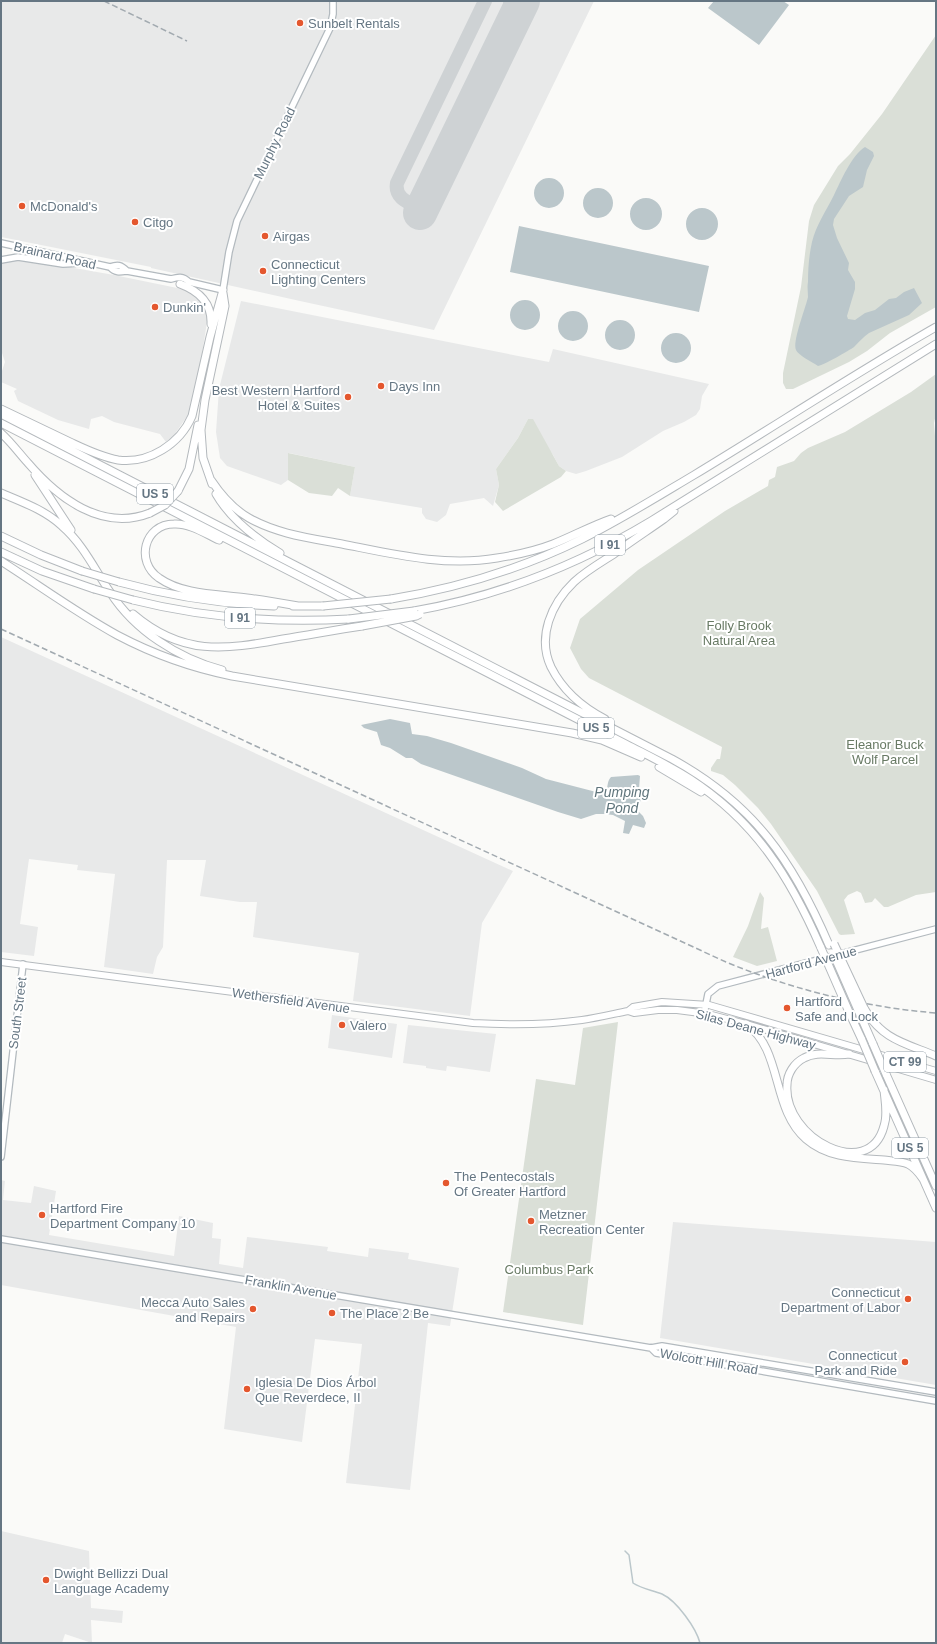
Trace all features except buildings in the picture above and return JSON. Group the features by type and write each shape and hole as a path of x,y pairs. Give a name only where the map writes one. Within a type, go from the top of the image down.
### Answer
{"highway":[{"path":"180,284 198,293 207,304 211,318 210,336"},
{"path":"1,409 82,447 108,457 129,460 151,455 162,450 174,442 191,419 195,408 210,336 223,290"},
{"path":"1,433 29,464 62,496 86,511 103,517 124,519 150,513 165,505 178,491 189,469 225,306 223,290"},
{"name":"I 91","path":"1,536 36,553 82,571 162,593 201,600 249,605 323,606 391,599 455,586 516,567 575,542 632,512 936,327"},
{"name":"I 91","path":"1,552 42,571 94,589 133,600 188,612 241,618 298,621 349,619 417,612 497,591 567,565 617,541 936,344"},
{"path":"205,400 201,430 204,463 210,480 222,504 245,529 310,573"},
{"name":"US 5","path":"1,414 644,744 702,777 727,796 751,818 785,859 814,911 832,945 861,1009 873,1044 936,1186"},
{"name":"US 5","path":"1,423 680,772 729,808 760,841 791,886 821,948 936,1207"},
{"path":"29,464 113,597 129,616 151,636 176,652 220,670 289,686"},
{"path":"210,480 222,495 239,511 250,519 272,528 299,536 434,561 486,560 532,552 562,541 593,526 632,512"},
{"path":"1,493 51,516 63,526 79,544"},
{"path":"644,744 630,732 591,711 569,693 556,675 548,658 545,648 546,631 550,616 556,604 575,581 664,520 688,498"},
{"path":"298,606 196,592 170,584 158,578 148,568 144,553 147,542 153,532 162,526 180,524 222,542 286,573 306,580"},
{"path":"1,561 116,634 157,654 212,672 555,730 602,740 639,756 692,786 731,814 760,841"},
{"path":"103,581 130,611 148,626 171,638 202,647 218,648 245,646 416,616 417,612"},
{"path":"861,1009 885,1034 936,1056"},
{"path":"746,1024 757,1033 764,1043 787,1112 795,1127 805,1138 820,1148 837,1155 904,1163 914,1168 923,1179"},
{"path":"849,1054 821,1054 809,1056 799,1061 791,1071 787,1084 788,1100 795,1117 806,1133 823,1144 841,1151 853,1152 866,1149 878,1140 884,1127 886,1111 884,1090"}],"main road":[{"name":"Murphy Road","path":"223,290 229,252 237,221 330,28 334,14 333,1"},
{"name":"Brainard Road","path":"1,243 110,267 113,271 127,271 171,279 178,277 186,279 189,282 223,290"},
{"path":"1,260 18,257 63,264 92,263"},
{"name":"Brainard Road","path":"171,279 174,283 180,284 189,282"},
{"name":"Hartford Avenue","path":"704,1014 705,1004 710,992 718,986 936,928"},
{"name":"Wethersfield Avenue","path":"1,962 473,1023 513,1024 561,1022 589,1019 628,1011"},
{"name":"South Street","path":"1,1157 23,964"},
{"name":"Silas Deane Highway","path":"628,1011 633,1007 662,1002 705,1004 936,1071"},
{"name":"Silas Deane Highway","path":"628,1011 634,1013 672,1010 704,1014 746,1024 936,1080"},
{"path":"738,1022 741,1014"},
{"name":"Franklin Avenue","path":"1,1239 651,1348"},
{"name":"Wolcott Hill Road","path":"651,1348 662,1346 936,1392"},
{"name":"Wolcott Hill Road","path":"651,1348 656,1353 936,1400"}],"shaded area":[{"path":"1,1 594,1 434,330 151,267 1,237"},
{"path":"12,260 57,265 114,275 187,290 198,297 205,306 208,316 201,360 188,415 172,438 166,442 160,434 114,422 102,416 91,419 89,429 58,420 18,401 14,391 17,389 1,382 1,374 5,362 1,350 1,263"},
{"path":"241,301 549,362 553,349 709,384 702,396 700,409 696,415 663,431 622,457 576,474 566,471 559,466 528,419 518,438 496,469 499,485 493,506 484,498 450,504 446,515 437,522 426,519 422,513 422,508 350,496 355,467 289,453 288,480 281,485 227,466 220,458 216,432 219,389"},
{"path":"1,637 513,871 482,923 470,1016 353,1001 359,953 253,937 257,902 240,902 200,896 206,860 167,860 163,947 157,957 153,974 104,967 115,874 77,870 78,865 29,859 20,924 38,927 34,956 1,952"},
{"path":"332,1015 397,1024 392,1058 328,1048"},
{"path":"408,1025 496,1034 490,1072 447,1066 446,1071 426,1068 426,1066 403,1063"},
{"path":"1,1180 5,1181 3,1200 31,1203 34,1186 56,1191 49,1235 174,1256 179,1216 213,1223 212,1238 221,1239 219,1264 243,1268 247,1237 328,1247 327,1251 368,1257 369,1248 409,1253 408,1259 459,1268 450,1326 428,1323 410,1490 346,1483 362,1344 315,1339 302,1442 224,1429 236,1327 1,1285"},
{"path":"673,1222 936,1242 936,1385 660,1338"},
{"name":"Dwight Bellizzi Dual Language Academy","path":"1,1531 89,1551 91,1608 123,1611 122,1623 91,1620 92,1643 65,1634 62,1643 1,1643"}],"green space":[{"path":"936,35 936,307 890,333 867,351 849,362 793,389 786,389 783,383 783,373 801,287 809,221 814,205 838,166 850,154 882,114"},
{"name":"Folly Brook Natural Area","path":"936,374 936,414 934,423 936,449 936,892 916,895 888,907 884,907 875,898 872,902 865,903 861,893 857,891 848,895 844,900 855,934 841,935 839,934 817,891 771,824 758,808 735,785 723,775 711,771 711,768 717,759 720,759 722,747 589,678 581,669 570,648 580,619 638,570 725,511 768,486 769,480 775,477 777,467 794,461 808,448 845,432 911,392"},
{"path":"528,419 533,419 559,466 566,471 561,477 503,511 495,502 499,485 496,469 518,438"},
{"path":"288,453 355,467 350,496 338,488 332,496 309,493 288,480"},
{"path":"760,892 764,898 761,929 768,927 777,961 757,966 733,957 748,926"},
{"name":"Columbus Park","path":"618,1022 583,1325 503,1312 536,1079 575,1085 583,1028"}],"water":[{"path":"714,1 783,1 789,5 759,45 708,8"},
{"path":"865,147 873,152 874,156 867,170 863,187 849,196 834,219 833,225 837,238 849,263 848,270 855,282 855,289 847,316 848,319 855,320 865,313 875,310 889,299 896,298 904,292 914,288 922,303 909,315 869,333 851,349 818,366 799,354 795,346 808,297 808,267 812,242 819,224 847,169 855,156"},
{"path":"549,178 560,182 564,193 560,204 549,208 538,204 534,193 538,182"},
{"path":"598,188 609,192 613,203 609,214 598,218 587,214 583,203 587,192"},
{"path":"646,198 657,203 662,214 657,225 646,230 635,225 630,214 635,203"},
{"path":"702,208 708,209 715,215 718,224 717,230 711,237 702,240 696,239 689,233 686,224 687,218 693,211"},
{"path":"519,226 709,266 699,312 510,272"},
{"path":"525,300 531,301 539,309 539,321 531,329 525,330 519,329 511,321 510,315 511,309 519,301"},
{"path":"573,311 584,315 588,326 584,337 573,341 562,337 558,326 562,315"},
{"path":"620,320 631,324 635,335 631,346 620,350 609,346 605,335 609,324"},
{"path":"676,333 687,337 691,348 687,359 676,363 665,359 661,348 665,337"},
{"name":"Pumping Pond","path":"390,719 410,723 412,734 427,736 451,743 522,768 546,779 604,794 608,781 611,777 638,775 640,776 639,789 641,799 638,811 643,816 646,823 644,828 633,825 629,834 623,833 625,821 613,815 596,814 581,819 421,764 412,758 406,758 390,748 381,745 377,732 364,728 361,725"}],"waterway":[{"path":"625,1551 629,1555 633,1583 662,1594 674,1602 690,1623 700,1643"}],"taxiway":[{"path":"422,209 400,197 397,183 485,1"},
{"path":"510,1 514,10 514,21"}],"runway":[{"path":"420,213 523,1"}],"railway":[{"path":"104,1 187,41"},
{"path":"1,629 726,962 777,981 829,996 856,1002 936,1013"}],"place":[{"name":"Sunbelt Rentals","path":"300,23"},
{"name":"McDonald's","path":"22,206"},
{"name":"Citgo","path":"135,222"},
{"name":"Airgas","path":"265,236"},
{"name":"Connecticut Lighting Centers","path":"263,271"},
{"name":"Dunkin'","path":"155,307"},
{"name":"Days Inn","path":"381,386"},
{"name":"Best Western Hartford Hotel & Suites","path":"348,397"},
{"name":"Hartford Safe and Lock","path":"787,1008"},
{"name":"Valero","path":"342,1025"},
{"name":"The Pentecostals Of Greater Hartford","path":"446,1183"},
{"name":"Hartford Fire Department Company 10","path":"42,1215"},
{"name":"Metzner Recreation Center","path":"531,1221"},
{"name":"Connecticut Department of Labor","path":"908,1299"},
{"name":"Mecca Auto Sales and Repairs","path":"253,1309"},
{"name":"The Place 2 Be","path":"332,1313"},
{"name":"Connecticut Park and Ride","path":"905,1362"},
{"name":"Iglesia De Dios Árbol Que Reverdece, II","path":"247,1389"},
{"name":"Dwight Bellizzi Dual Language Academy","path":"46,1580"}],"park label":[{"name":"Eleanor Buck Wolf Parcel","path":"885,752"}]}
